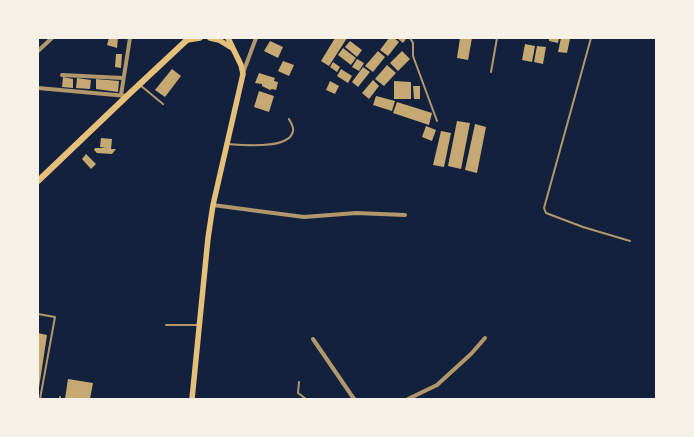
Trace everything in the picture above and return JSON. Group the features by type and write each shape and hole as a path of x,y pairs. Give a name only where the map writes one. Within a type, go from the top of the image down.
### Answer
{"main road":[{"path":"38,180 124,95 140,84 188,39 200,38"},
{"path":"210,38 219,40 232,48"},
{"path":"192,399 208,238 213,205 243,74 241,65 228,38"}],"street":[{"path":"38,51 52,38"},
{"path":"38,88 124,95 123,78 130,38"},
{"path":"243,74 256,38"},
{"path":"62,75 123,78"},
{"path":"213,205 304,217 356,213 405,215"},
{"path":"408,399 437,385 471,354 485,338"},
{"path":"313,339 354,399"}],"lane":[{"path":"410,38 413,43 413,56 437,121"},
{"path":"490,72 497,38"},
{"path":"592,38 544,208 546,213 630,240"},
{"path":"140,84 163,104"},
{"path":"226,144 269,145 283,141 293,133 293,127 289,119"},
{"path":"38,314 55,317 40,399"},
{"path":"166,325 200,325"},
{"path":"299,382 298,393 306,399"}],"building":[{"path":"109,38 118,38 117,48 107,45"},
{"path":"335,38 347,38 329,66 321,61"},
{"path":"389,38 394,38 399,42 388,56 380,50"},
{"path":"397,38 405,38 406,39 403,43"},
{"path":"460,38 472,38 468,60 457,58"},
{"path":"549,38 559,38 558,43 549,41"},
{"path":"561,38 570,39 567,53 558,52"},
{"path":"270,41 283,47 278,58 264,51"},
{"path":"350,41 362,50 357,57 345,47"},
{"path":"525,44 535,46 532,62 522,60"},
{"path":"537,46 546,47 543,64 534,62"},
{"path":"343,48 356,58 351,65 338,55"},
{"path":"378,51 385,57 373,72 365,66"},
{"path":"402,51 410,59 398,71 390,63"},
{"path":"116,54 122,54 121,68 115,67"},
{"path":"357,59 364,63 359,71 352,67"},
{"path":"283,61 294,65 289,76 278,71"},
{"path":"333,62 340,67 337,72 330,67"},
{"path":"387,65 396,73 384,86 375,79"},
{"path":"363,67 370,72 358,87 352,82"},
{"path":"172,69 181,76 165,97 155,90"},
{"path":"341,69 352,76 348,83 337,76"},
{"path":"259,73 275,78 274,81 278,82 276,90 270,90 262,86 262,84 255,83"},
{"path":"63,77 73,79 73,88 62,87"},
{"path":"77,78 91,80 90,89 76,88"},
{"path":"96,79 119,81 118,92 96,89"},
{"path":"373,80 379,86 369,99 362,93"},
{"path":"330,81 339,86 335,94 326,90"},
{"path":"394,81 411,82 411,99 394,99"},
{"path":"413,86 420,86 420,99 414,99"},
{"path":"259,91 274,96 269,112 254,107"},
{"path":"376,96 395,101 392,111 373,105"},
{"path":"397,102 432,113 429,125 393,113"},
{"path":"457,121 470,123 461,169 448,166"},
{"path":"475,124 486,127 477,173 465,170"},
{"path":"426,126 436,130 432,141 422,137"},
{"path":"441,131 451,133 444,167 433,165"},
{"path":"101,138 112,139 111,149 116,149 112,154 97,153 94,150 95,148 106,148 100,147"},
{"path":"86,154 96,164 91,169 82,159"},
{"path":"38,333 47,335 38,391"},
{"path":"68,379 93,383 90,399 65,399"}]}
